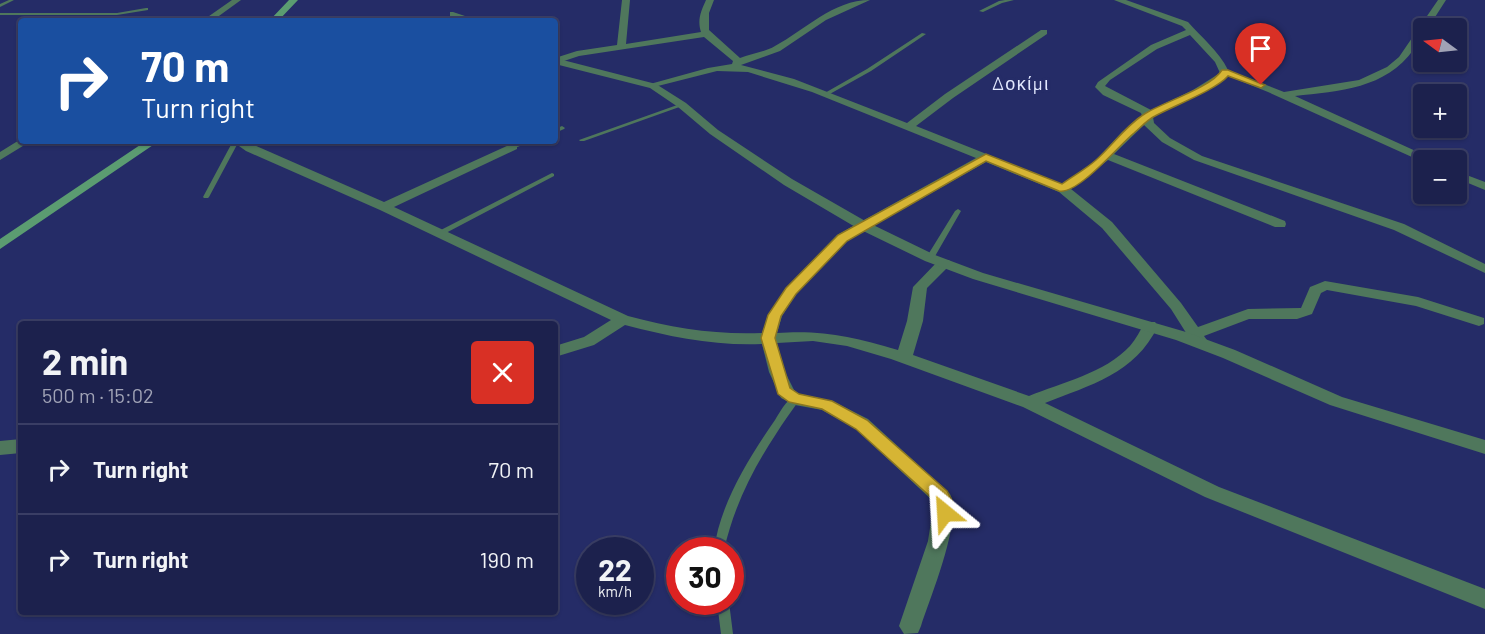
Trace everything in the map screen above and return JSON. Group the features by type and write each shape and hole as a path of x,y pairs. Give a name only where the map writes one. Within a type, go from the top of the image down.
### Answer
{"main road":[{"path":"276,18 294,0"},
{"path":"0,244 149,144"}],"street":[{"path":"210,18 237,0"},
{"path":"621,47 626,0"},
{"path":"710,0 702,20 704,34 736,64 795,82 1063,189 1107,225 1176,306 1198,338"},
{"path":"653,86 736,64 777,49 823,18 866,0"},
{"path":"1118,0 1177,20 1193,30 1219,61 1225,72 1283,95 1413,154"},
{"path":"1283,95 1365,82 1395,66 1406,55 1442,0"},
{"path":"453,14 463,18"},
{"path":"1149,115 1135,105 1106,92 1100,87 1101,84 1154,47 1193,30"},
{"path":"910,126 949,96 1044,33"},
{"path":"558,60 574,54 704,34"},
{"path":"558,62 653,86 757,162 862,225 937,260 978,276 1198,338 1336,401 1485,447"},
{"path":"1063,189 1107,155 1126,134 1149,115 1197,92 1223,77 1225,72"},
{"path":"1149,115 1149,124 1166,140 1198,158 1399,227 1485,269"},
{"path":"0,158 21,144"},
{"path":"242,144 384,207 623,320 665,331 718,339 798,335 825,338 904,357 1029,403 1212,492 1485,598"},
{"path":"384,207 508,144"},
{"path":"1107,155 1280,224"},
{"path":"910,626 941,527 945,509 943,499 862,424 826,405 795,399 787,394 781,384 768,338 775,315 791,291 834,246 862,225 986,157"},
{"path":"1467,179 1485,186"},
{"path":"904,357 915,321 920,287 937,260"},
{"path":"1198,338 1248,314 1296,314 1307,311 1316,290 1324,285 1418,302 1479,321"},
{"path":"558,351 589,341 623,320"},
{"path":"1029,403 1103,372 1129,356 1142,342 1150,326"},
{"path":"0,448 18,446"}],"lane":[{"path":"0,6 12,0"},
{"path":"981,11 1011,0"},
{"path":"0,14 109,14 146,9"},
{"path":"826,94 869,70 924,34"},
{"path":"582,140 682,105"},
{"path":"206,197 235,144"},
{"path":"439,233 552,175"},
{"path":"937,260 958,211"},
{"path":"721,537 723,527 735,500 757,457 795,399"},
{"path":"725,615 727,634"}],"district":[{"name":"Δοκίμι","path":"1021,83"}],"route":[{"path":"945,513 945,504 941,496 862,424 834,408 817,402 795,399 784,391 768,338 775,315 791,291 842,238 986,157 1063,189 1099,163 1126,134 1149,115 1197,92 1223,77 1225,72 1261,85"}]}
